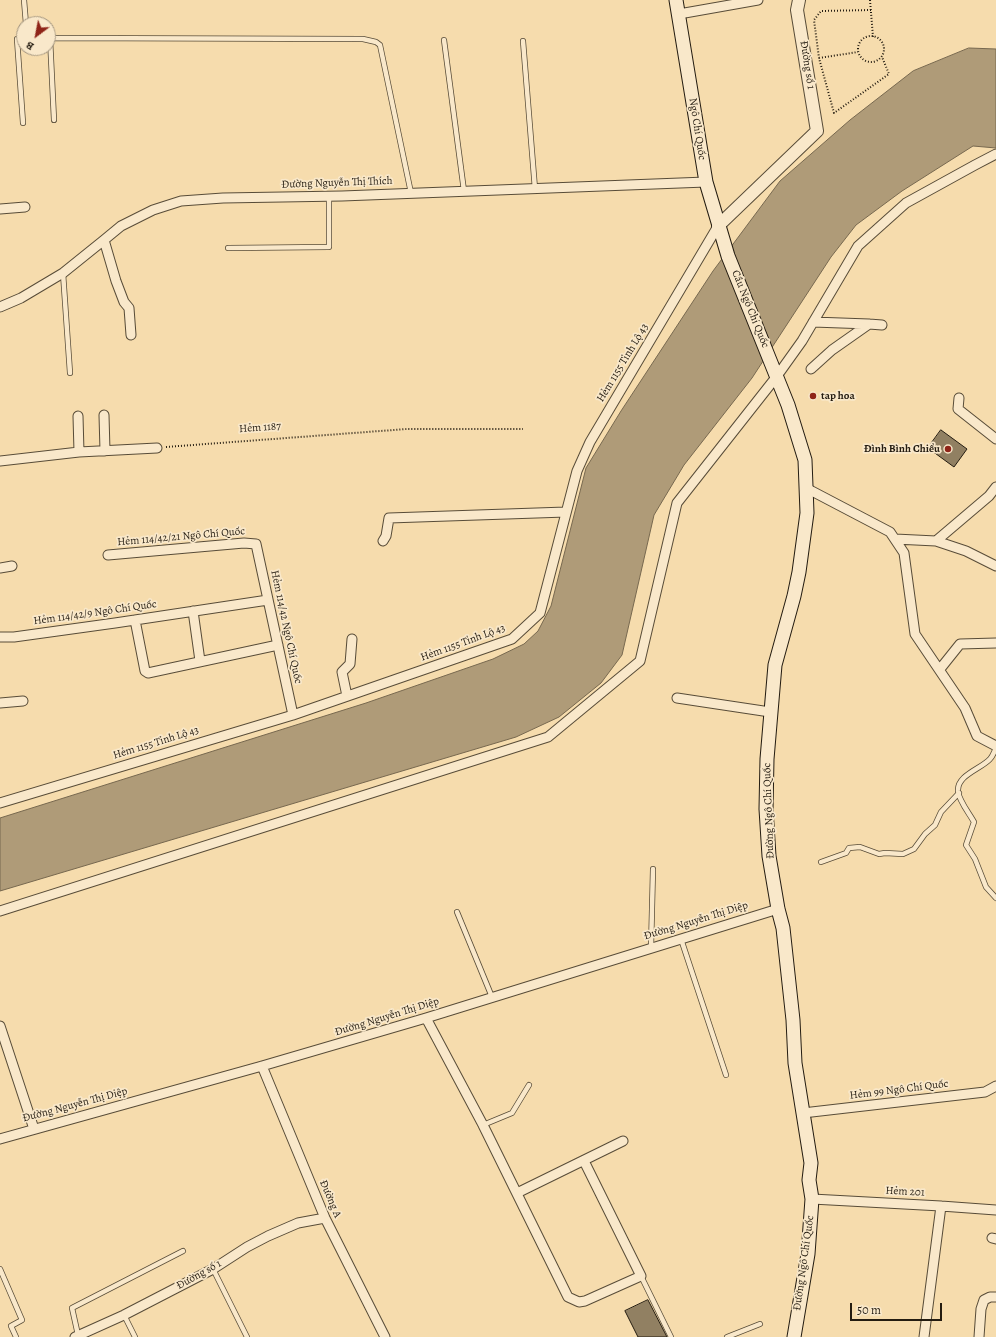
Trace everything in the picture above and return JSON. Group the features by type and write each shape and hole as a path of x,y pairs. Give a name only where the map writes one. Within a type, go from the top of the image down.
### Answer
{"main road":[{"name":"Ngô Chí Quốc","path":"676,0 706,182 728,256"},
{"name":"Cầu Ngô Chí Quốc","path":"728,256 772,361"},
{"name":"Đường Ngô Chí Quốc","path":"772,361 788,405 805,460 807,513 799,572 794,596 775,665 770,712 766,809 769,856 778,909 783,928 795,1063 811,1163 809,1180 812,1199 808,1254 794,1337"}],"street":[{"path":"679,14 758,0"},
{"name":"Đường số 1","path":"718,226 817,131 797,10 799,0"},
{"path":"0,911 548,737 640,661 677,503 777,376 802,341 858,246 906,203 996,154"},
{"name":"Đường Nguyễn Thị Thích","path":"0,307 21,298 63,273 121,226 153,210 181,201 223,198 329,196 706,182"},
{"path":"0,209 25,206"},
{"name":"Hẻm 1155 Tỉnh Lộ 43","path":"0,803 293,715 512,639 540,613 577,471 590,442 718,226"},
{"path":"104,240 116,281 124,302 129,308 131,335"},
{"path":"813,322 882,325"},
{"path":"811,369 832,350 869,324"},
{"path":"959,398 958,409 996,438"},
{"path":"104,415 105,451"},
{"path":"78,416 79,452"},
{"path":"0,461 79,452 157,448"},
{"path":"936,541 992,499 996,487"},
{"path":"806,488 890,532 904,553 915,634 965,708 977,736 996,747"},
{"path":"383,541 386,536 389,518 566,512"},
{"path":"895,539 936,541 966,551 996,566"},
{"name":"Hẻm 114/42/21 Ngô Chí Quốc","path":"108,555 244,543 256,544"},
{"name":"Hẻm 114/42 Ngô Chí Quốc","path":"256,544 293,715"},
{"path":"0,568 12,566"},
{"name":"Hẻm 114/42/9 Ngô Chí Quốc","path":"0,637 14,637 268,600"},
{"path":"193,611 200,662"},
{"path":"135,620 144,671 148,673 278,645"},
{"path":"346,696 342,672 350,664 352,639"},
{"path":"940,669 960,644 996,643"},
{"path":"677,698 770,712"},
{"path":"0,703 23,701"},
{"name":"Đường Nguyễn Thị Diệp","path":"0,1138 262,1066 426,1018 778,909"},
{"path":"426,1018 483,1125 568,1297 579,1302 585,1302 641,1276 584,1160"},
{"path":"0,1026 34,1129"},
{"name":"Đường A","path":"262,1066 325,1218 385,1337"},
{"name":"Hẻm 99 Ngô Chí Quốc","path":"803,1113 985,1092 996,1086"},
{"path":"517,1193 624,1141"},
{"name":"Hẻm 201","path":"812,1199 996,1210"},
{"path":"924,1337 940,1206"},
{"name":"Đường số 1","path":"77,1336 124,1315 213,1269 247,1247 268,1236 298,1223 325,1218"},
{"path":"979,1337 981,1309 984,1300 990,1297 996,1298"}],"lane":[{"path":"24,0 25,16"},
{"path":"56,38 356,38 376,42 380,45 411,193"},
{"path":"444,40 464,191"},
{"path":"523,41 535,189"},
{"path":"18,56 23,123"},
{"path":"50,56 54,120"},
{"path":"228,248 329,247 329,196"},
{"path":"63,273 70,373"},
{"path":"996,747 991,759 980,768 962,778 958,790 974,822 966,845 975,859 986,887 996,898"},
{"path":"821,862 846,853 849,848 860,847 879,854 903,854 914,849 925,834 935,825 941,812 959,793"},
{"path":"651,948 653,869"},
{"path":"457,912 492,997"},
{"path":"681,939 726,1075"},
{"path":"483,1125 512,1113 529,1085"},
{"path":"77,1336 72,1308 183,1251"},
{"path":"0,1269 22,1320 11,1326 16,1337"},
{"path":"213,1269 247,1337"},
{"path":"641,1276 671,1337"},
{"path":"124,1315 135,1337"},
{"path":"727,1337 760,1324"}],"path":[{"path":"870,0 873,37"},
{"path":"871,10 821,11 814,20 819,58 834,113 889,74 882,57 883,47 878,38 868,37 863,39 858,47 858,52 864,60 873,62 882,57"},
{"path":"806,60 858,52"},
{"name":"Hẻm 1187","path":"157,448 407,429 523,429"}],"shaded area":[{"path":"969,48 996,49 996,148 973,146 902,191 856,225 831,257 752,378 684,465 654,515 622,655 601,683 559,717 516,737 0,891 0,818 366,703 493,659 524,644 538,631 551,606 586,468 621,411 713,271 780,181 850,120 913,71"}],"building":[{"name":"Đình Bình Chiểu","path":"941,430 967,449 954,467 928,448"},
{"path":"648,1300 667,1337 638,1337 625,1311"}],"place":[{"name":"tap hoa","path":"813,396"},
{"name":"Đình Bình Chiểu","path":"948,449"}]}
